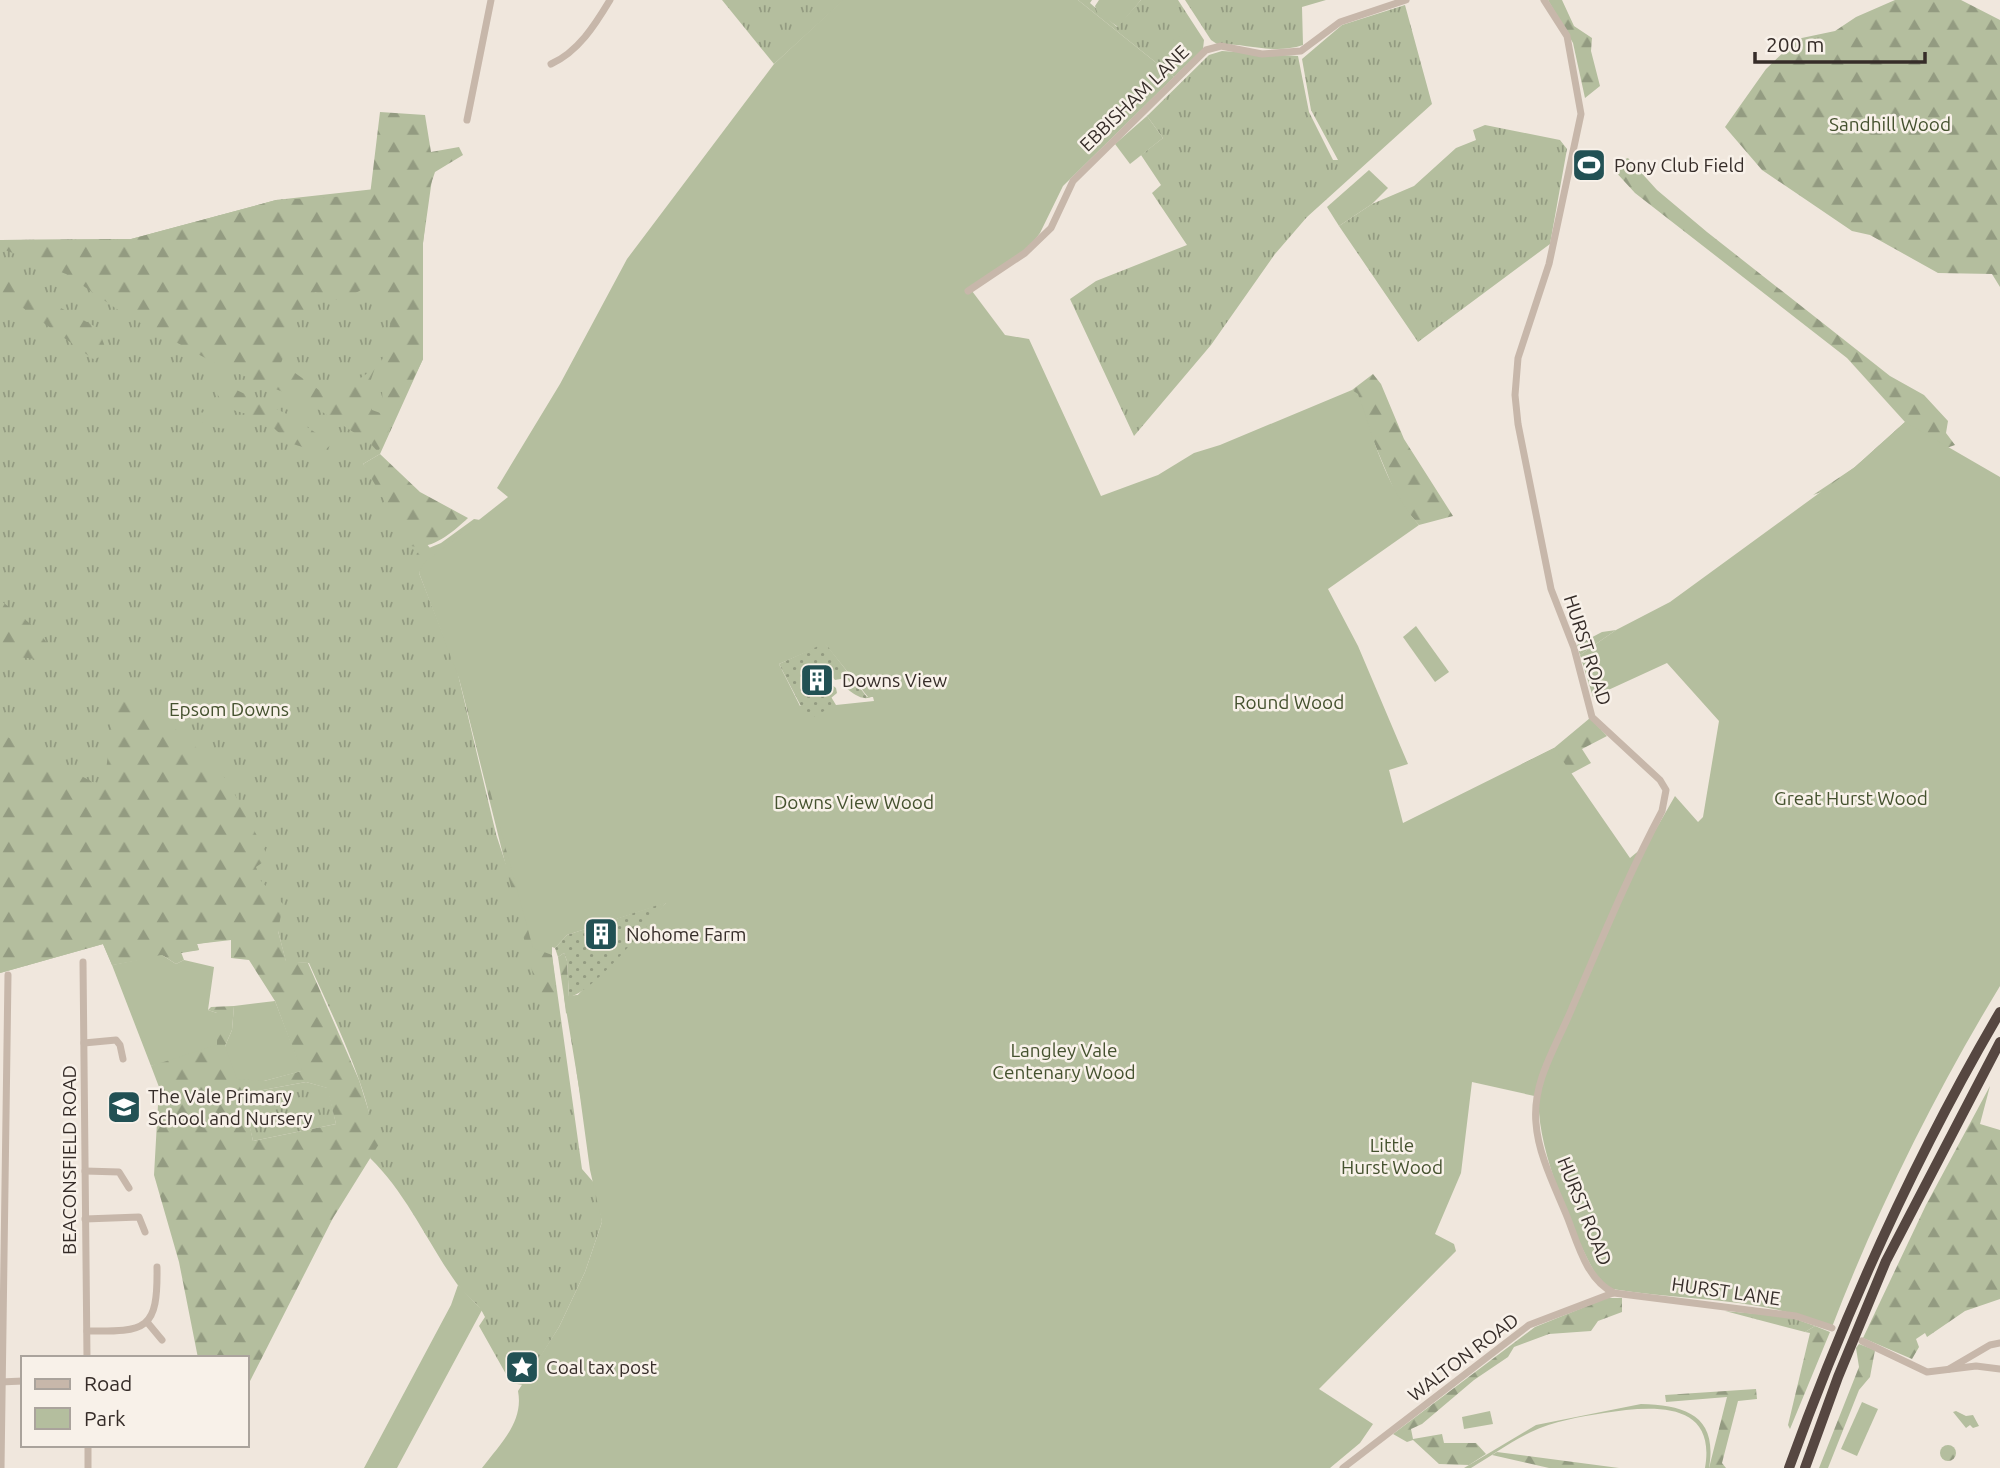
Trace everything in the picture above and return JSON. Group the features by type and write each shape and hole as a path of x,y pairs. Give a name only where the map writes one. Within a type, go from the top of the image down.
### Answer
{"highway":[{"path":"1789,1468 1823,1372 1872,1256 2000,1012"},
{"path":"1805,1468 1838,1377 1886,1261 2000,1042"}],"street":[{"path":"467,120 491,0"},
{"path":"551,64 569,53 594,27 610,0"},
{"name":"EBBISHAM LANE","path":"968,290 1025,253 1051,228 1073,181 1206,50 1222,46 1262,54 1301,51 1340,22 1406,0"},
{"name":"HURST ROAD","path":"1544,0 1567,36 1580,114 1549,264 1518,358 1514,395 1518,424 1551,589 1574,648 1592,717 1660,780 1666,790 1662,811 1643,844 1604,927 1544,1070 1536,1102 1536,1125 1550,1172 1581,1252 1597,1282 1614,1293"},
{"name":"BEACONSFIELD ROAD","path":"83,962 87,1356"},
{"path":"1,1468 8,975"},
{"path":"84,1043 116,1040 123,1059"},
{"path":"85,1171 120,1168 129,1188"},
{"path":"85,1219 139,1217 145,1232"},
{"path":"87,1331 132,1329 147,1322 157,1306 157,1267"},
{"path":"1595,1298 1599,1291 1597,1282"},
{"name":"WALTON ROAD","path":"1343,1468 1529,1325 1614,1293"},
{"name":"HURST LANE","path":"1614,1293 1796,1316 1832,1328"},
{"path":"147,1322 162,1340"},
{"path":"1862,1341 1927,1372 1976,1366 2000,1369"},
{"path":"1948,1369 1990,1345 2000,1343"},
{"path":"1,1382 21,1381"},
{"path":"88,1447 88,1468"}],"green space":[{"path":"722,0 844,0 774,64"},
{"name":"Langley Vale Centenary Wood","path":"843,0 1078,0 1174,77 1063,186 1040,233 1025,253 972,291 1005,335 1029,339 1101,496 1158,475 1194,453 1220,445 1352,390 1358,394 1389,479 1419,525 1328,589 1358,646 1408,764 1389,770 1403,823 1554,748 1630,858 1648,843 1675,796 1698,822 1703,817 1719,721 1667,663 1593,697 1580,655 1616,630 1670,602 1855,467 1905,422 2000,477 2000,986 1908,1153 1832,1327 1779,1310 1612,1289 1600,1282 1579,1242 1550,1166 1539,1117 1539,1097 1472,1082 1461,1173 1435,1234 1454,1244 1456,1251 1319,1389 1373,1424 1360,1443 1330,1468 482,1468 514,1423 519,1402 518,1391 559,1327 585,1272 602,1222 590,1170 569,1015 566,1013 564,997 578,995 666,903 567,935 555,948 552,947 552,955 533,948 460,681 419,573 423,564 508,497 497,488 560,384 627,259 774,64","holes":["825,644 868,697 873,697 874,701 836,705 828,692 800,706 779,664"]},
{"path":"1078,0 1092,0 1090,3 1117,27 1141,0 1178,0 1204,40 1203,49 1174,77"},
{"path":"1099,0 1141,0 1118,27 1097,12 1095,6"},
{"path":"1185,0 1326,0 1302,7 1303,45 1271,49 1217,44 1211,40"},
{"path":"1548,0 1562,0 1574,26 1592,38 1591,51 1600,86 1585,98 1573,43"},
{"name":"Sandhill Wood","path":"1895,0 1961,0 2000,20 2000,287 1992,274 1938,273 1870,235 1852,231 1762,170 1725,127 1766,69 1797,39 1835,31 1856,17"},
{"path":"1405,5 1432,104 1307,217 1275,254 1211,345 1134,436 1070,299 1096,281 1187,245 1152,193 1161,185 1141,155 1163,138 1147,116 1209,55 1222,51 1298,56 1309,112 1333,160 1338,160 1311,110 1302,59 1342,25"},
{"path":"1190,28 1200,42 1173,62 1163,48"},
{"path":"380,112 425,115 431,152 459,147 463,155 435,172 429,190 423,243 423,359 378,452 370,443 307,402 220,366 124,314 66,274 0,248 0,240 131,239 276,200 370,195","holes":["369,286 389,297 391,340 381,362 383,414 372,410 369,385 375,368 349,386 337,384 319,390 281,363 297,322 315,292 340,301"]},
{"path":"1147,116 1163,138 1130,164 1115,144"},
{"path":"1485,125 1560,140 1567,149 1550,244 1418,342 1339,226 1372,204 1414,186 1456,148 1476,140 1473,130"},
{"path":"1628,158 1657,190 1707,232 1890,376 1924,395 1948,421 1946,433 1955,445 1813,495 1855,467 1905,422 1847,358 1635,193 1613,169 1619,161"},
{"path":"1369,170 1388,188 1372,204 1339,226 1327,207"},
{"name":"Epsom Downs","path":"433,172 423,243 423,359 380,454 363,464 434,553 423,564 419,573 457,670 496,834 533,947 552,955 582,1169 595,1184 564,997 578,995 650,921 666,937 656,1012 640,1050 656,1138 735,1143 861,1086 982,1040 1007,1072 865,1137 870,1137 1051,1058 1087,1040 1155,999 1180,1002 1218,1107 1185,1166 1139,1194 1101,1254 1090,1177 1084,1180 1056,1179 965,1228 966,1238 1019,1209 1083,1191 1101,1333 1034,1336 979,1320 959,1288 921,1303 828,1279 778,1262 746,1267 672,1227 719,1201 674,1222 655,1223 622,1208 597,1188 602,1222 585,1272 559,1327 523,1385 511,1383 479,1326 485,1317 482,1312 457,1284 395,1187 370,1158 373,1141 370,1118 363,1091 340,1032 309,963 286,962 278,931 197,944 199,950 112,965 103,944 0,973 0,240 131,239 276,200 393,187"},
{"path":"9,280 98,328 108,355 93,359 0,291 0,283"},
{"path":"1373,374 1381,384 1404,439 1453,516 1419,525 1399,502 1352,390"},
{"path":"224,384 291,416 332,444 321,453 290,443 264,419 226,408 214,389"},
{"path":"200,412 226,418 230,424 227,429 206,426 198,417"},
{"path":"380,454 420,492 468,518 435,543 411,546 363,464"},
{"path":"474,519 480,520 440,553 551,947 557,998 553,1003 546,1002 538,995 457,670 415,560 417,553 441,543"},
{"path":"0,600 37,630 52,653 36,659 0,655"},
{"path":"1416,626 1449,672 1435,682 1403,637"},
{"path":"1616,630 1580,655 1577,645 1602,632"},
{"path":"825,643 867,697 873,696 862,698 855,695 846,688 852,684 846,678 835,680 826,669 821,676 836,688 837,693 831,698 835,705 808,720 779,664"},
{"path":"115,695 135,698 188,739 227,780 269,858 256,867 261,881 283,904 278,931 286,961 308,963 359,1080 379,1144 333,1218 248,1385 248,1356 198,1356 179,1262 154,1175 159,1087 151,1066 216,1036 217,1013 208,1010 211,1007 234,1006 232,1030 225,1046 264,1081 301,1071 275,1001 249,960 231,958 231,940 197,944 199,950 181,952 184,960 176,964 162,955 112,965 103,944 0,973 0,733 104,788","holes":["306,1082 327,1088 336,1124 253,1141 244,1098 263,1090"]},
{"path":"1590,718 1607,736 1582,749 1591,763 1450,839 1522,764 1554,748"},
{"path":"667,902 606,971 579,993 569,997 567,961 564,953 558,957 555,948 567,935"},
{"path":"564,953 569,997 564,997 558,957"},
{"path":"162,955 176,964 184,960 214,967 208,1010 217,1013 217,1045 151,1066 112,965"},
{"path":"275,1001 302,1071 264,1081 237,1079 225,1046 232,1030 234,1006"},
{"path":"306,1082 328,1088 336,1124 253,1141 243,1098 263,1090"},
{"path":"1990,1086 1980,1124 2000,1130 2000,1299 1965,1311 1927,1337 1925,1333 1916,1339 1919,1347 1912,1359 1863,1338 1926,1205"},
{"path":"458,1285 482,1310 397,1468 364,1468 451,1305"},
{"path":"1607,1298 1622,1298 1622,1312 1598,1321 1591,1331 1549,1334 1514,1347 1508,1357 1474,1380 1422,1424 1411,1429 1413,1439 1442,1434 1444,1443 1476,1443 1486,1454 1469,1465 1439,1464 1413,1440 1407,1442 1393,1434 1535,1327"},
{"path":"1725,1311 1790,1317 1815,1326 1805,1332"},
{"path":"1815,1326 1830,1332 1790,1429 1788,1425 1810,1333 1805,1332"},
{"path":"1859,1344 1875,1350 1870,1377 1859,1390 1828,1468 1819,1468 1859,1367 1856,1348"},
{"path":"1756,1389 1757,1399 1738,1401 1722,1463 1726,1468 1709,1468 1727,1397 1666,1402 1665,1395"},
{"path":"1862,1402 1878,1409 1857,1456 1841,1449"},
{"path":"1641,1404 1672,1407 1695,1417 1708,1436 1711,1450 1709,1468 1705,1468 1706,1446 1701,1429 1690,1418 1676,1412 1641,1409 1586,1416 1548,1425 1516,1440 1471,1468 1464,1468 1536,1425"},
{"path":"1490,1411 1493,1424 1464,1429 1462,1417"},
{"path":"1953,1412 1966,1416 1973,1415 1979,1426 1973,1428 1970,1425 1966,1428"},
{"path":"1948,1445 1954,1447 1954,1459 1948,1461 1942,1459 1940,1453 1942,1447"},
{"path":"1497,1452 1619,1468 1549,1468 1492,1455"}],"place":[{"name":"Pony Club Field","path":"1589,165"},
{"name":"Downs View","path":"817,680"},
{"name":"Nohome Farm","path":"601,934"},
{"name":"The Vale Primary School and Nursery","path":"124,1107"},
{"name":"Coal tax post","path":"522,1367"}],"park label":[{"name":"Round Wood","path":"1289,702"},
{"name":"Great Hurst Wood","path":"1851,798"},
{"name":"Downs View Wood","path":"854,802"},
{"name":"Little Hurst Wood","path":"1392,1156"}]}
